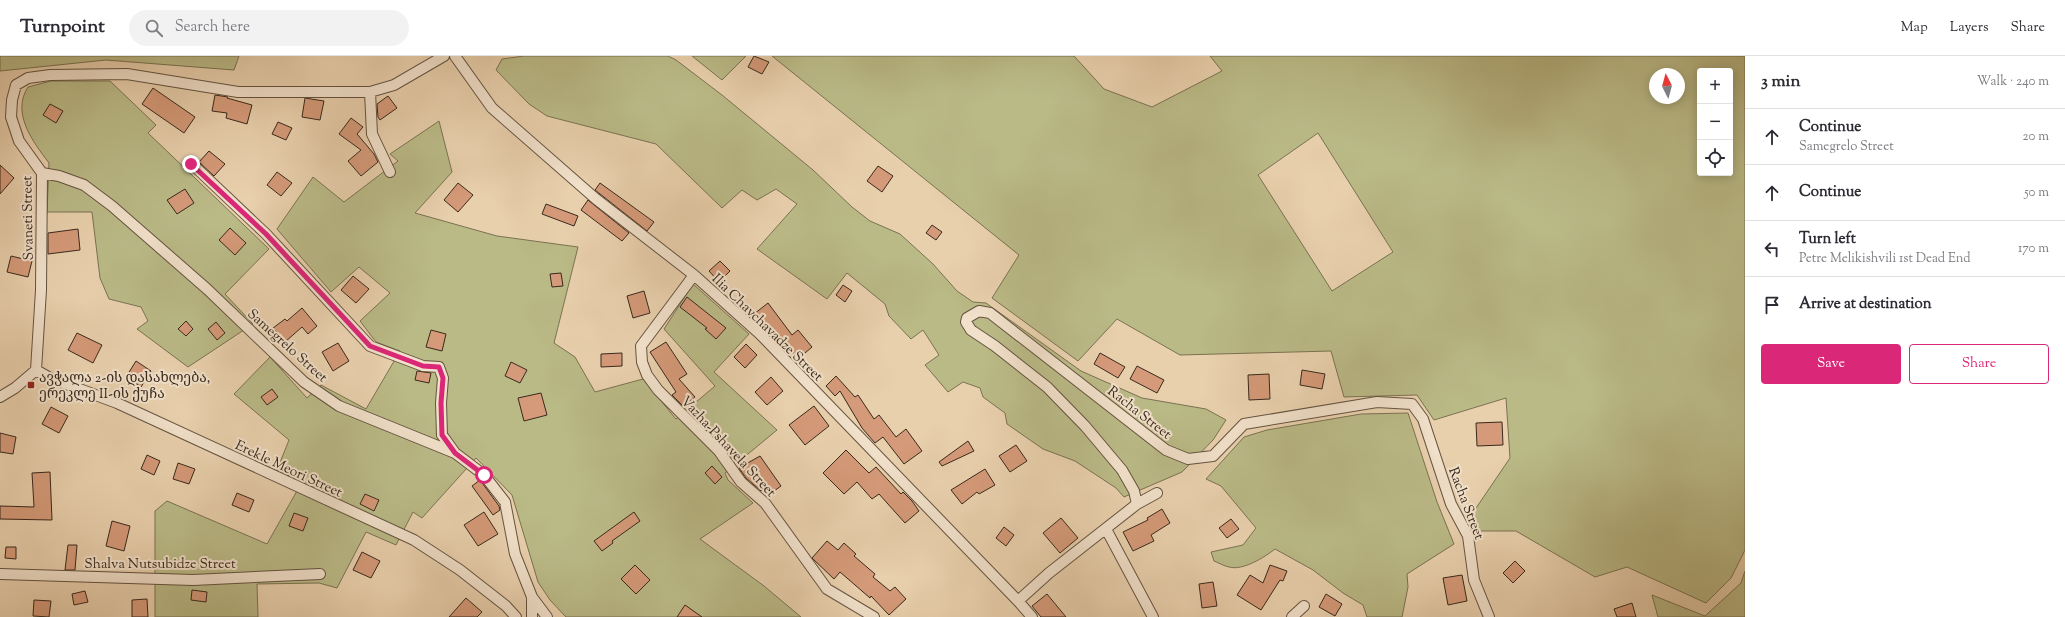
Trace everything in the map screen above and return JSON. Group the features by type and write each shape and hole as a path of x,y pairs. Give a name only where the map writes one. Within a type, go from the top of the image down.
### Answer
{"street":[{"name":"Svaneti Street","path":"36,370 42,290 42,173 19,141 11,117 12,100 16,85 28,78 50,75 126,74 238,92 370,92 394,85 444,56"},
{"name":"Ilia Chavchavadze Street","path":"457,57 492,108 596,199 694,275 760,334 1032,617"},
{"path":"370,92 372,134 390,172"},
{"path":"191,164 266,234 370,346 423,366 439,367 443,378 441,403 442,435 455,453"},
{"name":"Samegrelo Street","path":"42,173 59,176 84,185 112,206 207,289 304,382 339,406 455,453 484,475 505,502 515,554 532,597 547,617"},
{"name":"Vazha-Pshavela Street","path":"694,275 641,346 642,362 647,375 658,390 719,451 741,482 764,503 827,589 874,617"},
{"name":"Racha Street","path":"1137,504 1134,490 1122,470 1085,426 1047,387 995,346 971,330 966,322 967,318 980,311 990,313 1166,450 1188,459 1213,456 1244,424 1377,402 1412,404 1423,419 1451,504 1468,536 1474,580 1489,617"},
{"path":"0,398 15,388 36,370"},
{"name":"Erekle Meori Street","path":"36,370 50,378 117,403 290,485 414,540 460,570 506,606 516,617"},
{"path":"1018,601 1049,573 1137,504 1157,493"},
{"path":"1106,529 1153,617"},
{"name":"Shalva Nutsubidze Street","path":"0,574 193,580 320,574"},
{"path":"532,597 532,617"},
{"path":"1292,617 1304,606"}],"green space":[{"path":"0,56 239,56 234,70 106,60 0,71"},
{"path":"524,56 668,56 676,60 722,95 813,170 852,207 870,221 900,234 933,264 957,291 973,302 986,303 1081,371 1142,398 1206,409 1226,420 1213,440 1182,472 1124,497 1116,488 1075,461 1043,449 1007,424 1005,413 983,397 980,388 963,382 948,392 925,365 939,355 923,330 911,339 889,316 885,304 847,273 827,299 757,249 797,204 776,189 757,200 742,190 722,208 656,144 547,116 529,104 496,70 502,59"},
{"path":"692,56 746,56 722,80"},
{"path":"772,56 1074,56 1104,89 1152,107 1222,71 1210,56 1745,56 1745,550 1731,578 1706,603 1627,567 1595,577 1516,531 1479,531 1472,514 1510,458 1506,398 1434,420 1417,395 1344,397 1331,351 1180,355 1117,319 1078,361 992,298 1019,255","holes":["1318,133 1393,252 1332,291 1258,175"]},
{"path":"51,81 110,81 156,125 148,133 269,249 225,294 253,324 188,367 137,329 148,321 141,307 109,299 100,278 92,212 47,212 49,163 26,127 22,107 23,97 28,87"},
{"path":"439,121 452,172 415,213 497,236 578,247 554,343 575,357 595,392 643,379 676,419 715,386 664,329 693,284 749,334 714,372 777,430 725,473 728,480 753,503 700,539 764,586 801,617 566,617 550,600 538,582 512,495 476,458 422,518 413,512 396,545 366,532 337,588 319,583 257,584 258,617 155,617 155,511 167,501 267,544 302,482 277,470 289,440 234,394 270,357 307,398 321,385 366,409 400,351 376,342 360,321 390,293 359,267 331,292 277,229 313,177 344,202 398,161 390,154"},
{"path":"1408,413 1437,502 1454,544 1407,574 1408,587 1402,617 1367,617 1363,605 1343,593 1313,570 1275,549 1266,556 1241,567 1229,567 1214,561 1211,552 1243,545 1256,528 1221,486 1206,479 1244,437 1267,430 1361,414"},
{"path":"1745,571 1745,617 1658,617 1652,595 1705,616 1741,583"}],"building":[{"path":"754,56 769,62 762,74 748,67"},
{"path":"153,88 195,117 184,133 142,104"},
{"path":"215,95 228,97 227,98 252,105 247,124 226,118 227,113 212,111"},
{"path":"388,96 397,108 380,120 378,117 377,104"},
{"path":"305,98 324,101 320,120 302,117"},
{"path":"50,104 63,111 56,123 43,115"},
{"path":"351,118 363,127 357,134 374,154 378,162 361,176 348,161 361,150 339,134"},
{"path":"278,122 292,128 286,140 272,134"},
{"path":"209,151 225,164 214,176 199,162"},
{"path":"0,165 14,178 0,194"},
{"path":"878,166 893,176 882,192 867,181"},
{"path":"277,172 292,183 281,196 267,185"},
{"path":"458,183 473,195 458,212 444,200"},
{"path":"600,183 654,222 647,231 595,190"},
{"path":"185,189 194,203 177,214 167,200"},
{"path":"588,200 629,233 622,241 581,210"},
{"path":"546,204 578,216 574,226 542,214"},
{"path":"932,225 942,232 936,240 926,233"},
{"path":"230,228 246,243 235,255 219,240"},
{"path":"78,229 80,250 48,254 48,233"},
{"path":"11,256 32,261 28,277 7,272"},
{"path":"720,261 730,271 719,282 709,271"},
{"path":"561,273 563,286 552,287 550,274"},
{"path":"353,276 369,289 356,303 341,290"},
{"path":"843,285 852,291 845,302 836,295"},
{"path":"644,291 650,313 633,318 627,296"},
{"path":"687,297 726,328 716,339 705,329 707,328 680,307"},
{"path":"768,303 792,335 798,330 812,347 798,359 772,328 768,332 754,314"},
{"path":"302,308 317,326 308,334 302,327 285,342 273,328 285,319 287,321"},
{"path":"186,321 193,329 186,336 178,329"},
{"path":"216,322 225,333 217,340 208,329"},
{"path":"431,330 446,334 442,351 426,347"},
{"path":"77,333 102,345 93,363 68,350"},
{"path":"666,342 687,374 679,379 695,397 684,407 672,395 676,392 650,352"},
{"path":"338,343 349,361 333,371 322,352"},
{"path":"746,344 757,355 745,368 734,357"},
{"path":"622,353 622,366 601,367 601,354"},
{"path":"1100,353 1125,367 1118,378 1094,364"},
{"path":"136,361 151,371 141,387 126,377"},
{"path":"511,362 527,370 520,383 505,376"},
{"path":"1137,366 1164,380 1157,393 1130,379"},
{"path":"1302,370 1325,374 1322,389 1300,385"},
{"path":"417,371 431,373 429,383 415,380"},
{"path":"1269,374 1270,399 1249,400 1248,375"},
{"path":"836,376 855,397 858,395 874,419 879,415 896,437 906,429 922,451 904,464 883,437 875,443 862,428 840,391 835,396 826,386"},
{"path":"771,377 783,391 767,405 755,392"},
{"path":"272,389 278,397 267,405 261,397"},
{"path":"541,393 547,415 524,421 518,398"},
{"path":"814,406 829,426 805,445 789,425"},
{"path":"51,407 68,416 59,433 42,424"},
{"path":"1502,422 1503,445 1477,446 1476,423"},
{"path":"0,433 16,437 13,454 0,452"},
{"path":"968,441 974,451 942,466 939,462"},
{"path":"1016,445 1027,461 1010,472 999,456"},
{"path":"846,450 869,473 876,467 901,494 903,492 912,501 919,511 905,523 879,494 872,499 857,482 844,494 823,473"},
{"path":"147,455 160,461 154,475 141,469"},
{"path":"760,456 781,486 770,494 765,488 761,491 746,478 739,468"},
{"path":"178,463 195,469 189,484 173,479"},
{"path":"712,466 722,477 715,484 705,473"},
{"path":"985,469 995,485 979,494 977,492 962,504 951,490"},
{"path":"50,472 52,520 0,519 0,506 34,507 32,473"},
{"path":"480,480 499,506 500,510 493,515 472,486"},
{"path":"237,493 254,500 249,512 232,505"},
{"path":"365,494 379,500 374,511 360,504"},
{"path":"1162,509 1170,523 1151,535 1154,541 1133,551 1123,532 1148,520 1147,518"},
{"path":"484,512 498,534 478,546 464,525"},
{"path":"634,512 640,521 612,541 613,543 602,551 594,541"},
{"path":"294,513 308,518 303,531 289,526"},
{"path":"1061,518 1078,538 1060,553 1043,533"},
{"path":"1231,519 1239,529 1227,538 1219,528"},
{"path":"112,521 130,526 124,551 106,546"},
{"path":"1004,527 1014,535 1006,546 996,538"},
{"path":"827,541 838,550 844,543 856,554 854,556 875,574 873,577 890,591 895,587 906,599 889,615 871,596 870,598 840,572 834,579 812,558"},
{"path":"68,545 77,545 75,570 65,570"},
{"path":"6,547 16,547 16,559 5,558"},
{"path":"362,552 380,561 371,578 353,570"},
{"path":"1515,561 1525,571 1513,583 1503,573"},
{"path":"635,565 650,580 636,594 621,579"},
{"path":"1270,565 1287,571 1283,581 1280,580 1261,610 1237,595 1250,575 1263,583"},
{"path":"1462,575 1467,601 1448,605 1443,578"},
{"path":"1213,582 1217,606 1202,608 1199,584"},
{"path":"192,590 207,592 206,602 191,600"},
{"path":"85,591 88,602 74,605 72,594"},
{"path":"1047,594 1066,617 1041,617 1032,606"},
{"path":"1326,594 1342,604 1335,616 1319,607"},
{"path":"466,598 482,612 477,617 449,617"},
{"path":"147,599 148,617 132,617 132,600"},
{"path":"34,600 51,601 49,617 33,616"},
{"path":"1632,603 1636,617 1617,617 1614,609"},
{"path":"685,605 702,617 677,617"}],"place":[{"name":"ავჭალა 2-ის დასახლება, ერეკლე II-ის ქუჩა","path":"31,385"}],"route":[{"path":"191,164 266,234 370,346 423,366 439,367 443,378 441,403 442,435 455,453 484,475"}]}
